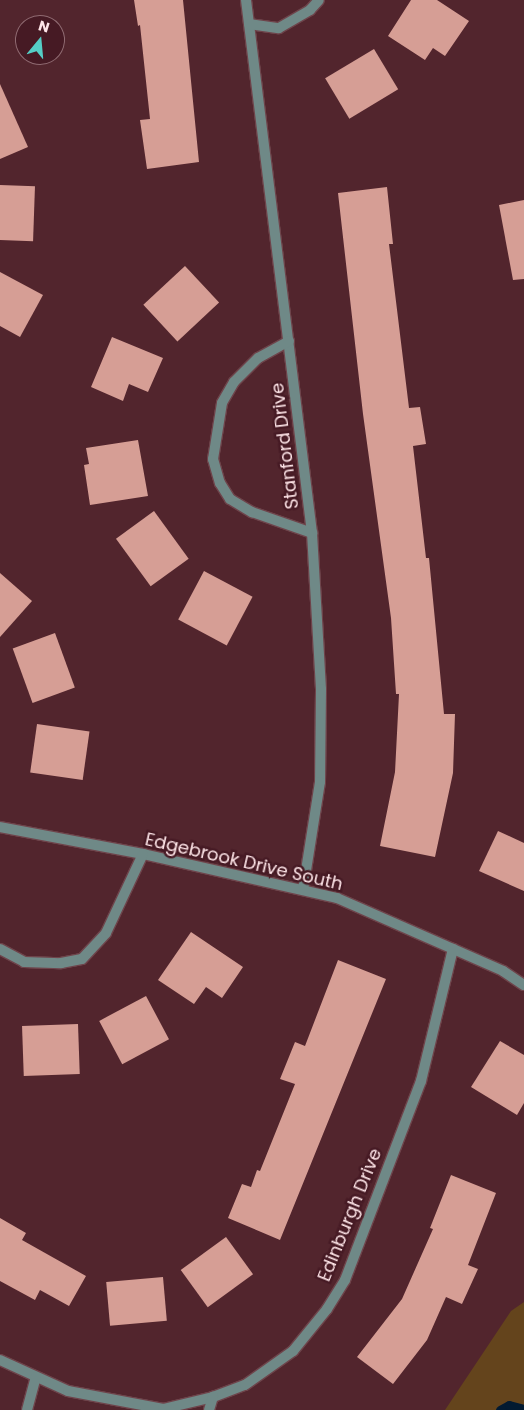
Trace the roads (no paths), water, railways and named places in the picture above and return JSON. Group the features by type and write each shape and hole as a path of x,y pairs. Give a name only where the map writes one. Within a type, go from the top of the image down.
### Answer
{"street":[{"name":"Stanford Drive","path":"246,0 312,533 321,689 320,782 303,889"},
{"path":"249,24 279,28 310,10 320,0"},
{"path":"289,341 258,358 234,382 222,403 213,459 220,483 230,498 252,512 312,533"},
{"name":"Edgebrook Drive South","path":"0,827 143,854 337,898 503,971 524,985"},
{"path":"0,949 24,962 61,963 82,959 106,933 143,854"},
{"name":"Edinburgh Drive","path":"0,1360 68,1391 163,1409 213,1397 245,1385 293,1351 327,1309 344,1280 421,1081 453,949"},
{"path":"27,1410 36,1376"},
{"path":"209,1410 213,1397"}],"waterway":[{"path":"500,1410 509,1405 524,1409"}]}
